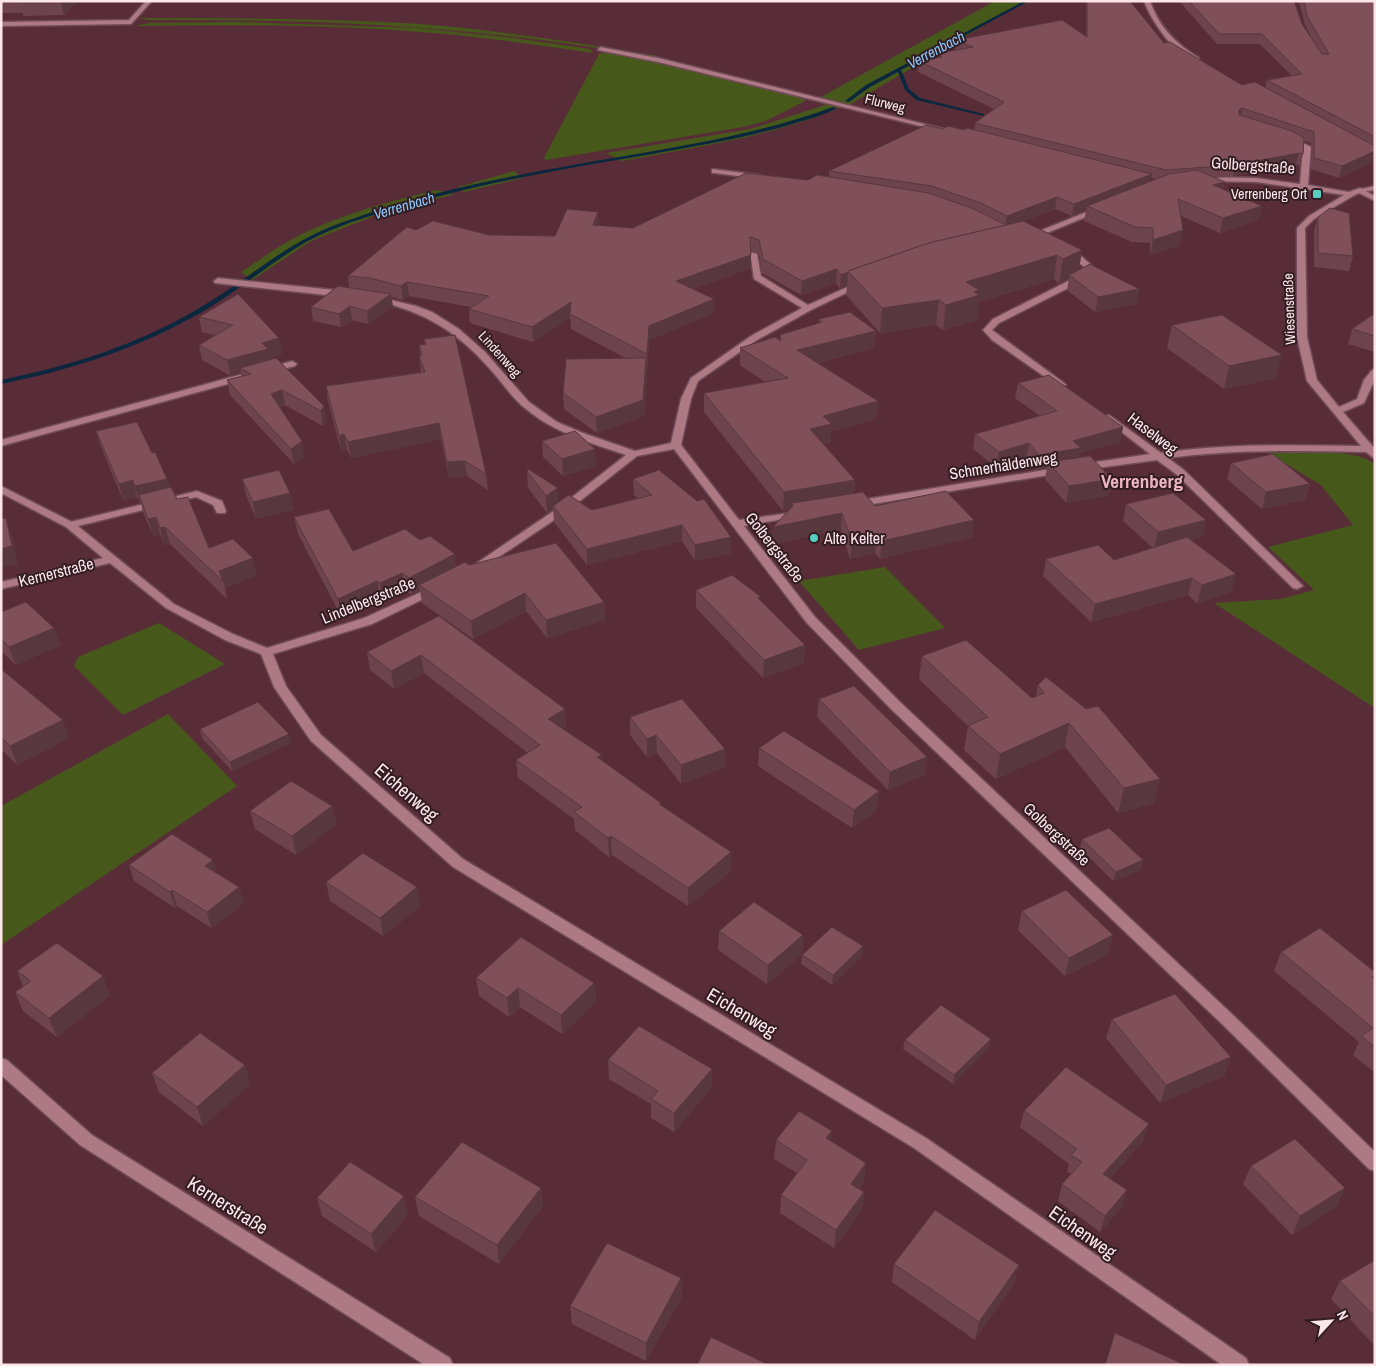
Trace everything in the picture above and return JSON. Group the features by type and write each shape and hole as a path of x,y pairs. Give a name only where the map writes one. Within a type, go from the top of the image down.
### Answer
{"street":[{"path":"1,24 131,22 149,1"},
{"path":"1147,1 1158,26 1171,41 1207,65"},
{"name":"Flurweg","path":"600,49 658,60 947,131"},
{"name":"Golbergstraße","path":"1283,136 1307,147 1304,186"},
{"path":"715,171 773,178"},
{"name":"Golbergstraße","path":"1194,180 1256,180 1350,194"},
{"path":"1350,194 1360,190 1375,188"},
{"path":"1360,190 1375,199"},
{"name":"Wiesenstraße","path":"1350,194 1342,202 1307,220 1301,228 1302,337 1312,381 1371,453"},
{"path":"1018,240 1042,237 1112,205"},
{"path":"1061,249 1085,263 1093,272 996,321 987,330 995,338 1074,394"},
{"path":"753,254 757,277 808,308"},
{"path":"218,280 351,295"},
{"path":"460,577 562,510 634,454 676,445 686,399 694,380 754,338 808,308 845,290 871,281"},
{"name":"Lindenweg","path":"371,297 408,306 438,318 471,341 529,408 563,429 634,454"},
{"path":"1,443 292,364"},
{"path":"1336,411 1357,407 1364,403 1375,372"},
{"name":"Haselweg","path":"1098,410 1180,472 1297,586"},
{"name":"Golbergstraße","path":"676,445 734,524 811,620 896,706 1228,1020 1375,1164"},
{"name":"Schmerhäldenweg","path":"847,505 1202,450 1254,448 1371,453"},
{"path":"1,489 70,525 170,606 229,637 266,652"},
{"path":"70,525 197,494 218,503 221,511"},
{"path":"734,524 809,511"},
{"name":"Kernerstraße","path":"1,586 112,559"},
{"name":"Lindelbergstraße","path":"266,652 318,638 368,620 444,585"},
{"name":"Eichenweg","path":"266,652 280,687 316,738 458,863 920,1142 1239,1365"},
{"name":"Kernerstraße","path":"1,1065 86,1140 443,1365"}],"green space":[{"path":"995,1 1025,1 849,105 821,97"},
{"path":"138,18 314,19 419,24 509,33 659,56 651,57 525,38 400,26 275,21 148,20"},
{"path":"238,22 415,28 506,37 590,49 593,53 478,37 375,29 203,25 135,26 149,23"},
{"path":"608,52 651,60 803,97 805,101 766,121 743,127 546,160 544,158 599,54"},
{"path":"828,104 841,107 761,134 622,161 606,153 750,129"},
{"path":"514,171 523,178 464,192 458,187"},
{"path":"436,190 455,194 379,214 311,241 252,280 241,272 285,243 316,227 367,209"},
{"path":"1268,453 1341,453 1367,459 1375,465 1375,708 1214,603 1281,599 1314,590 1268,547 1353,525 1321,485"},
{"path":"885,567 945,628 859,650 799,581"},
{"path":"159,623 225,664 123,715 74,666 78,657"},
{"path":"168,714 237,786 1,945 1,806"}],"building":[{"path":"22,1 62,1 61,3 20,3"},
{"path":"1087,1 1130,1 1164,43 1170,42 1242,85 1255,82 1375,146 1375,151 1342,166 1314,158 1314,132 1242,108 1239,110 1239,115 1292,131 1304,138 1303,154 1299,153 1236,165 1166,170 975,123 1004,102 919,61 942,57 935,54 973,47 956,40 1062,20 1087,37"},
{"path":"1189,1 1294,1 1302,24 1322,54 1329,54 1307,16 1304,1 1375,1 1375,137 1267,80 1302,74 1262,34 1219,34"},
{"path":"926,125 943,129 948,126 964,130 967,128 1152,174 1074,204 1057,197 1007,216 981,203 932,186 829,171"},
{"path":"1197,170 1225,182 1213,185 1262,206 1223,218 1178,199 1183,230 1153,240 1153,228 1135,227 1087,206 1169,174"},
{"path":"746,173 808,180 817,175 929,193 974,209 1006,225 929,243 841,275 837,269 802,281 763,259 759,240 750,237 751,255 676,281 714,299 649,326 647,354 570,314 571,302 532,327 469,309 489,296 407,282 401,286 370,278 348,276 407,227 416,230 433,221 489,235 555,236 567,209 598,212 593,225 633,228"},
{"path":"1330,208 1349,213 1353,256 1318,253 1318,217"},
{"path":"1023,221 1082,250 1063,259 1057,255 966,282 979,290 974,292 980,295 946,305 939,300 882,308 848,271 929,243"},
{"path":"1090,264 1139,289 1098,297 1069,275"},
{"path":"338,286 391,294 367,311 350,306 339,314 311,307"},
{"path":"238,294 279,338 262,343 268,349 227,360 199,345 233,325 199,317"},
{"path":"850,312 876,331 797,350 878,401 823,416 832,424 810,429 855,480 784,492 704,393 788,378 740,348 775,337 781,341 780,335 822,322 819,319"},
{"path":"1375,313 1375,336 1352,329"},
{"path":"1222,315 1282,355 1229,366 1172,325"},
{"path":"455,335 486,474 465,461 447,462 439,423 348,442 344,434 339,436 326,386 425,372 419,356 422,355 419,345 426,344 424,339"},
{"path":"276,358 324,406 321,411 282,390 271,394 302,441 291,449 227,380 251,374 240,368"},
{"path":"646,358 643,400 596,417 563,393 566,359"},
{"path":"1049,375 1123,427 1073,441 1081,448 1039,455 1029,443 999,452 975,434 1057,411 1018,383"},
{"path":"137,422 152,453 155,452 167,479 135,486 133,480 119,484 96,431"},
{"path":"575,431 595,449 562,459 542,441"},
{"path":"1273,454 1310,484 1266,492 1231,463"},
{"path":"1090,456 1112,479 1069,486 1048,462"},
{"path":"528,469 558,488 546,496 527,471"},
{"path":"279,470 290,493 253,502 242,479"},
{"path":"659,470 697,501 704,499 731,537 695,545 682,525 587,549 553,506 569,495 592,510 652,495 633,479"},
{"path":"171,487 177,499 188,497 209,548 233,539 253,558 219,571 223,581 165,527 160,528 156,517 148,519 139,495"},
{"path":"946,491 974,520 882,541 877,536 852,541 842,513 773,527 793,506 792,503 863,492 875,506"},
{"path":"1173,493 1206,520 1158,532 1126,504"},
{"path":"329,509 353,551 405,529 420,540 430,536 455,554 409,578 402,573 380,583 377,581 338,599 294,517"},
{"path":"6,518 12,546 1,549 1,519"},
{"path":"1187,537 1236,574 1202,585 1192,578 1095,604 1046,559 1098,545 1114,560"},
{"path":"556,543 604,602 546,620 525,593 471,621 419,585 465,562 469,565"},
{"path":"732,575 761,597 758,598 805,645 764,660 696,590"},
{"path":"26,602 54,628 9,647 1,639 1,612"},
{"path":"439,616 565,709 548,719 602,755 597,757 661,803 659,804 731,852 688,888 611,836 608,838 574,812 582,807 516,760 540,745 421,655 391,671 367,652"},
{"path":"966,640 1032,698 1044,693 1038,685 1046,677 1086,709 1098,706 1160,779 1124,788 1069,723 1000,754 968,726 988,717 922,656"},
{"path":"1,669 63,720 10,746 1,737"},
{"path":"854,686 927,757 890,772 819,699"},
{"path":"682,699 725,749 681,765 656,735 647,739 630,717"},
{"path":"258,702 289,734 230,762 200,729"},
{"path":"784,731 879,791 854,810 759,748"},
{"path":"291,781 332,806 292,836 250,811"},
{"path":"1109,828 1143,860 1116,872 1082,839"},
{"path":"172,834 213,860 205,866 239,887 207,912 172,890 170,892 129,865"},
{"path":"363,853 417,887 380,918 326,882"},
{"path":"1066,890 1113,935 1069,958 1022,911"},
{"path":"754,902 803,935 768,965 719,931"},
{"path":"832,927 863,946 833,975 802,955"},
{"path":"1320,928 1375,972 1375,975 1372,977 1375,978 1375,1047 1361,1036 1373,1028 1281,952"},
{"path":"521,937 594,983 561,1015 518,988 507,998 476,978"},
{"path":"57,943 103,976 49,1018 15,992 31,981 17,971"},
{"path":"1175,994 1231,1057 1166,1085 1112,1019"},
{"path":"941,1005 991,1039 954,1075 905,1040"},
{"path":"639,1026 712,1069 674,1113 651,1099 658,1091 608,1060"},
{"path":"200,1033 245,1065 197,1107 152,1073"},
{"path":"1066,1067 1149,1124 1103,1174 1127,1190 1105,1216 1062,1184 1082,1162 1071,1155 1077,1149 1024,1111"},
{"path":"799,1111 832,1131 826,1138 866,1163 851,1184 864,1192 836,1230 781,1195 807,1160 776,1140"},
{"path":"1295,1139 1345,1188 1300,1216 1251,1166"},
{"path":"462,1142 541,1188 497,1245 415,1197"},
{"path":"350,1162 404,1196 371,1234 317,1198"},
{"path":"935,1210 1019,1265 979,1322 894,1264"},
{"path":"607,1243 681,1278 646,1343 570,1306"},
{"path":"1375,1260 1375,1317 1340,1281"},
{"path":"1115,1333 1185,1365 1105,1365"},
{"path":"711,1337 769,1365 697,1365"}],"waterway":[{"name":"Verrenbach","path":"847,101 868,86 1027,1"},
{"path":"899,70 907,90 918,99 982,115"},
{"name":"Verrenbach","path":"1,382 78,363 155,334 201,310 287,252 322,232 374,213 442,194 511,178 698,145 754,133 808,118 835,108"}],"place":[{"name":"Verrenberg Ort","path":"1317,194"},
{"name":"Alte Kelter","path":"814,538"}],"district":[{"name":"Verrenberg","path":"1142,481"}]}
